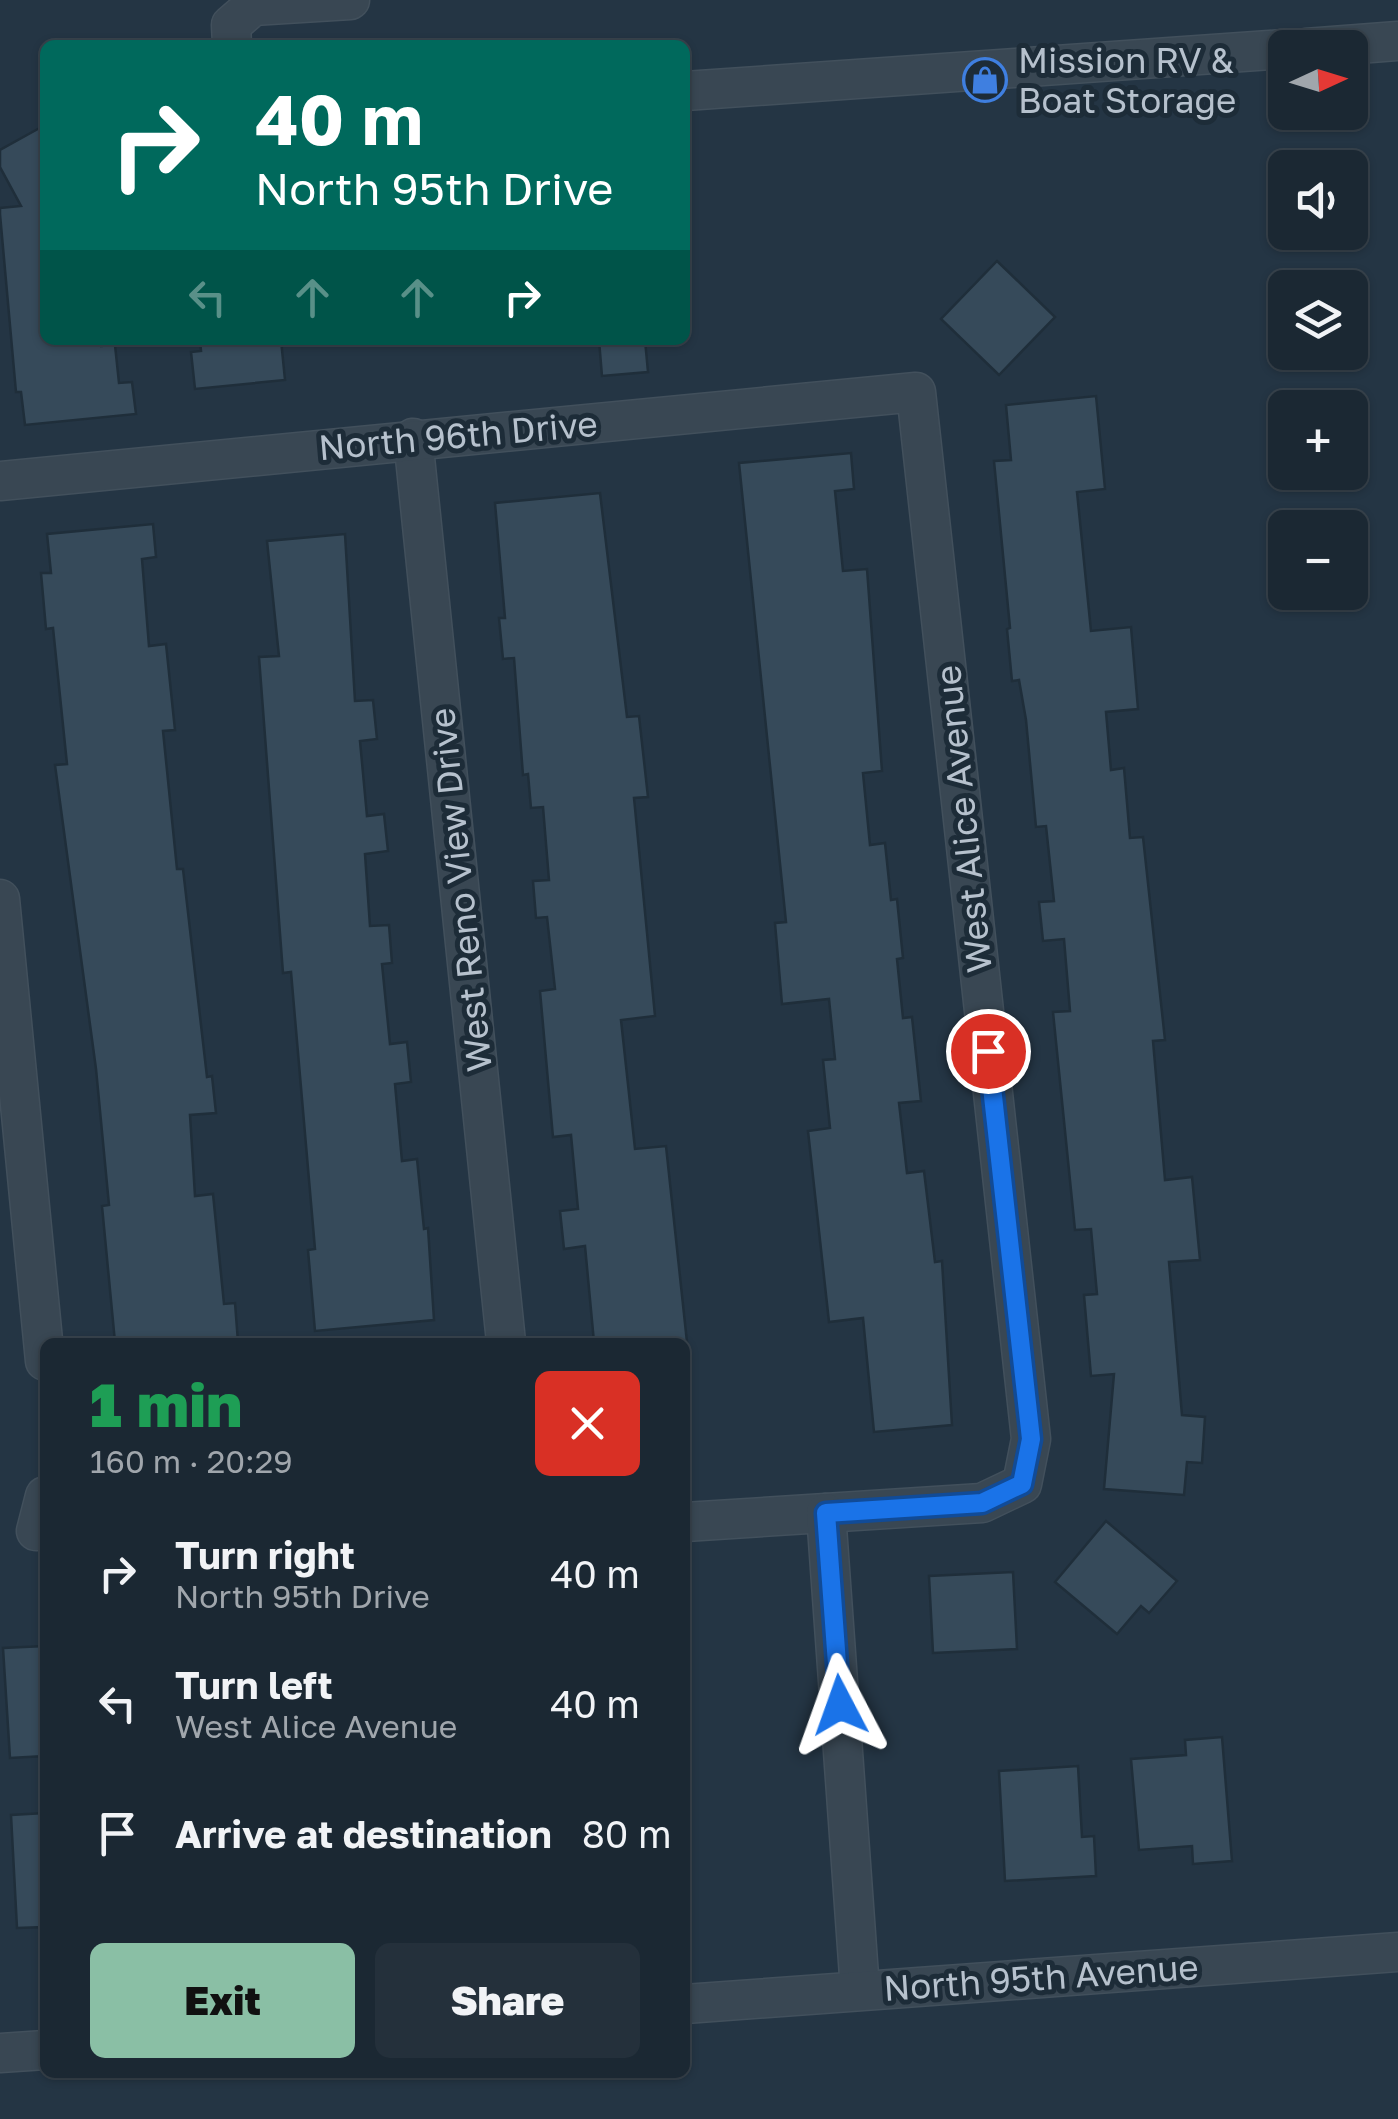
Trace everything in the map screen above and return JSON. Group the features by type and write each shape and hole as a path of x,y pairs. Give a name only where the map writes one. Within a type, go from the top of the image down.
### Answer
{"street":[{"path":"232,40 231,25 253,6 350,0"},
{"path":"1368,43 1398,41"},
{"path":"690,92 1268,50"},
{"name":"North 96th Drive","path":"0,481 916,392"},
{"name":"West Alice Avenue","path":"826,1513 982,1503 1022,1484 1031,1439 916,392"},
{"name":"West Reno View Drive","path":"414,438 506,1338"},
{"path":"0,899 43,1338"},
{"path":"690,1522 826,1513 860,1990"},
{"name":"North 95th Avenue","path":"690,2004 1398,1952"},
{"path":"0,2053 40,2050"}],"building":[{"path":"40,128 40,345 115,345 119,383 132,382 136,414 25,425 21,392 16,392 0,214 0,208 21,206 0,167 0,150"},
{"path":"997,261 1055,317 999,375 941,319"},
{"path":"200,345 282,345 285,380 195,389 191,352 201,351"},
{"path":"599,345 645,345 648,372 602,376"},
{"path":"1096,396 1105,489 1077,492 1091,631 1131,627 1138,709 1106,712 1111,770 1124,768 1130,838 1143,837 1165,1040 1153,1041 1165,1180 1192,1177 1200,1260 1169,1262 1182,1415 1205,1417 1202,1463 1187,1462 1184,1495 1104,1489 1114,1374 1091,1376 1084,1295 1097,1294 1091,1229 1075,1230 1053,1012 1070,1011 1064,939 1043,941 1039,902 1054,901 1046,826 1036,827 1026,720 1019,680 1012,681 1007,629 1010,628 994,461 1011,460 1006,405"},
{"path":"851,453 854,489 835,491 843,571 867,569 882,771 863,773 870,845 885,843 891,900 897,899 903,958 897,959 903,1018 912,1017 921,1101 899,1103 907,1173 924,1171 935,1262 942,1261 952,1425 874,1432 863,1318 829,1322 808,1131 830,1128 823,1060 835,1059 829,999 782,1004 775,923 786,922 739,463"},
{"path":"600,493 627,717 639,716 648,797 634,798 655,1016 621,1020 635,1149 666,1146 687,1338 594,1338 585,1246 564,1249 560,1211 578,1209 571,1135 553,1137 540,991 555,989 547,917 536,918 533,881 549,880 543,807 531,808 528,774 523,775 514,658 503,659 499,618 505,618 495,503"},
{"path":"153,524 156,557 142,559 149,646 166,644 175,730 163,731 177,869 183,869 207,1077 212,1076 216,1113 190,1115 195,1196 213,1194 224,1304 235,1303 238,1338 115,1338 102,1206 109,1205 96,1069 55,765 67,764 53,628 46,629 41,573 51,573 47,534"},
{"path":"345,534 355,701 373,700 377,739 360,741 367,816 384,814 388,851 365,854 370,926 389,925 392,963 382,964 390,1044 407,1042 411,1082 395,1084 402,1161 417,1159 424,1229 428,1228 434,1320 315,1331 308,1250 315,1249 291,972 283,973 259,657 279,656 267,541"},
{"path":"1106,1521 1177,1581 1149,1613 1141,1606 1117,1634 1055,1582"},
{"path":"1013,1572 1017,1649 933,1653 929,1576"},
{"path":"40,1646 40,1756 10,1758 3,1648"},
{"path":"1222,1737 1232,1861 1193,1864 1192,1846 1139,1850 1131,1759 1186,1755 1185,1740"},
{"path":"1078,1766 1082,1837 1094,1836 1096,1876 1005,1881 999,1771"},
{"path":"40,1813 40,1927 17,1928 11,1815"}],"place":[{"name":"Mission RV & Boat Storage","path":"985,80"}],"route":[{"path":"840,1705 826,1513 982,1503 1022,1484 1031,1439 988,1051"}]}
